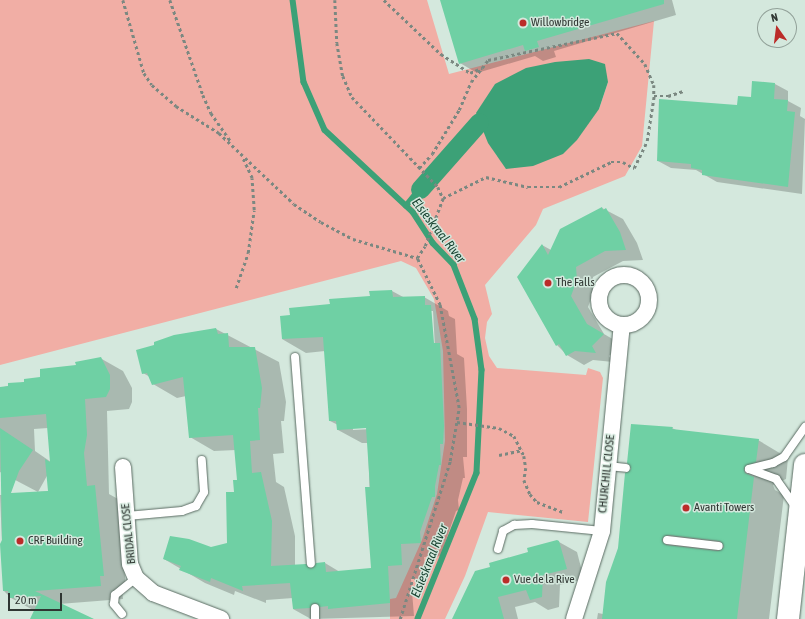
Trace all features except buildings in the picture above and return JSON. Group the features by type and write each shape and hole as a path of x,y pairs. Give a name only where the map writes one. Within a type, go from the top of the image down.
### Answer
{"main road":[{"path":"788,619 801,515 805,465"}],"street":[{"name":"CHURCHILL CLOSE","path":"574,619 602,531 622,325"},
{"name":"BRIDAL CLOSE","path":"123,467 130,564 136,578 153,593 221,619"}],"lane":[{"path":"296,357 311,563"},
{"path":"801,515 776,479 749,469 773,463 784,457 805,427"},
{"path":"126,516 182,511 196,506 204,492 202,460"},
{"path":"608,466 626,468"},
{"path":"498,549 503,531 514,525 602,531"},
{"path":"667,540 719,546"},
{"path":"122,614 114,604 115,595 136,578"},
{"path":"315,608 315,619"}],"path":[{"path":"123,0 139,60 152,85 176,106 219,133 294,204 321,222 353,239 417,258 440,305 446,325 459,408 450,461 400,619"},
{"path":"170,0 211,113 237,149 252,178 255,202 248,253 236,288"},
{"path":"335,0 337,43 343,76 352,97 438,187 443,198"},
{"path":"384,0 458,67 470,73 482,68"},
{"path":"417,258 426,246 443,198 486,177 528,187 559,187 611,162 623,162 634,168 647,141 654,96 654,85 645,64 617,32 488,60 471,82 459,110 432,154 419,168"},
{"path":"654,96 668,96 683,91"},
{"path":"457,422 499,428 514,436 522,450 526,468 524,480 530,494 537,502 554,511 568,513"},
{"path":"499,455 522,450"}],"shaded area":[{"path":"0,0 427,0 449,74 654,21 642,146 625,176 543,209 536,225 485,285 492,314 487,322 485,338 489,356 497,368 586,375 588,368 600,372 603,378 588,522 488,512 465,576 445,619 390,619 390,599 396,598 422,540 437,494 445,441 443,351 434,299 416,268 401,261 0,365","holes":["608,82 599,109 497,156 479,122"]},
{"path":"589,59 605,64 608,82 599,109 577,140 563,154 533,166 506,169 488,143 476,113 495,84 526,68 555,62"}],"waterway":[{"name":"Elsieskraal River","path":"293,0 304,82 325,130 413,212 433,243 454,265 475,319 482,370 477,473 418,619"},
{"path":"420,189 479,122"},
{"path":"406,206 420,189"}],"place":[{"name":"Willowbridge","path":"523,23"},
{"name":"The Falls","path":"548,283"},
{"name":"Avanti Towers","path":"686,508"},
{"name":"CRF Building","path":"20,541"},
{"name":"Vue de la Rive","path":"506,580"}]}
